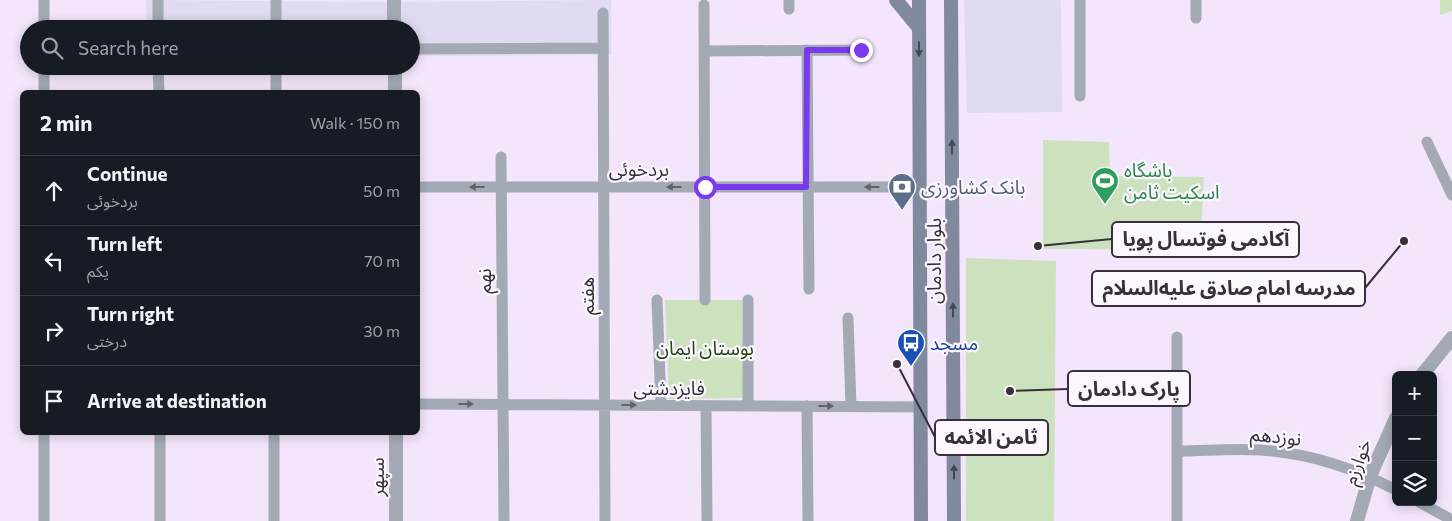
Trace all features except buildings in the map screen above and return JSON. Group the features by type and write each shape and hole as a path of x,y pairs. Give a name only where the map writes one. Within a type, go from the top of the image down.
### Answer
{"main road":[{"path":"896,0 919,28"},
{"name":"بلوار دادمان","path":"919,0 921,521"},
{"name":"بلوار دادمان","path":"951,0 954,521"}],"street":[{"path":"44,0 44,20"},
{"path":"158,0 158,20"},
{"path":"276,0 276,20"},
{"path":"394,0 394,20"},
{"path":"1080,0 1080,96"},
{"path":"1196,0 1196,18"},
{"path":"704,5 705,300"},
{"name":"هفتم","path":"603,13 605,521"},
{"path":"420,49 604,48"},
{"path":"807,50 806,187 809,290"},
{"path":"704,51 861,50"},
{"path":"44,75 44,90"},
{"path":"158,75 159,90"},
{"path":"276,75 276,90"},
{"path":"395,75 395,90"},
{"path":"1427,142 1452,195"},
{"name":"نهم","path":"501,157 504,521"},
{"name":"بردخوئی","path":"420,186 920,187"},
{"path":"657,300 661,406"},
{"path":"748,300 748,406"},
{"path":"848,318 851,406"},
{"path":"1177,337 1177,521"},
{"path":"1425,371 1452,338"},
{"name":"فایزدشتی","path":"420,404 921,407"},
{"path":"706,406 707,521"},
{"path":"807,406 808,521"},
{"name":"خوارزم","path":"1357,521 1370,476 1392,427"},
{"path":"44,435 44,521"},
{"path":"160,435 160,521"},
{"path":"274,435 274,521"},
{"name":"سپهر","path":"396,435 396,521"},
{"name":"نوزدهم","path":"1177,451 1261,450 1317,458 1370,476 1392,488"},
{"path":"1426,506 1452,520"}],"shaded area":[{"path":"146,0 388,2 611,0 611,55 420,56 420,20 147,20"},
{"path":"964,0 1061,0 1062,112 967,113"}],"green space":[{"path":"1440,0 1452,0 1452,11 1440,15"},
{"path":"1043,140 1109,142 1110,176 1204,177 1200,250 1043,249"},
{"path":"966,258 1056,261 1054,521 966,521"},
{"name":"بوستان ایمان","path":"665,300 742,300 743,398 669,399"}],"place":[{"name":"باشگاه اسکیت ثامن","path":"1105,205"},
{"name":"بانک کشاورزی","path":"902,211"},
{"name":"مدرسه امام صادق علیه‌السلام","path":"1404,241"},
{"name":"آکادمی فوتسال پویا","path":"1038,246"},
{"name":"ثامن الائمه","path":"897,364"},
{"name":"مسجد","path":"911,367"},
{"name":"پارک دادمان","path":"1010,391"}],"route":[{"path":"705,187 806,187 807,50 861,50"}]}
